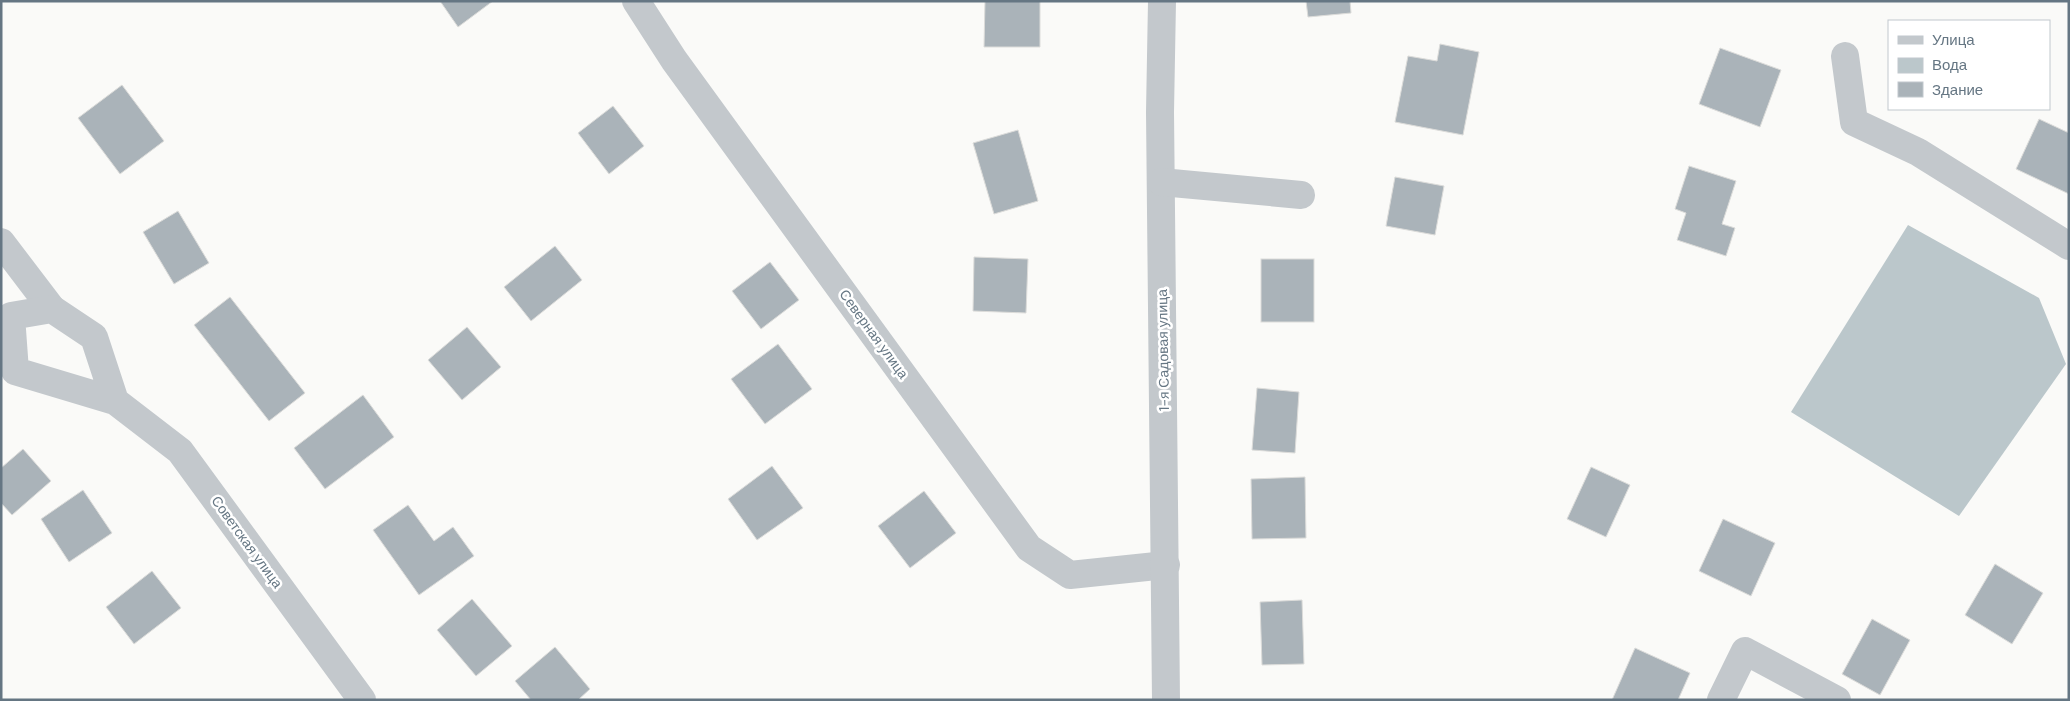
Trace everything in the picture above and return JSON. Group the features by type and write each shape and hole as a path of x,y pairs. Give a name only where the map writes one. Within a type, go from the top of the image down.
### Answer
{"street":[{"name":"Северная улица","path":"636,1 680,68 1029,548 1070,575 1166,565"},
{"name":"1-я Садовая улица","path":"1162,1 1160,112 1166,700"},
{"path":"1845,56 1854,122 1918,152 2069,246"},
{"path":"1161,182 1301,195"},
{"path":"1,242 52,309 94,337 115,401"},
{"name":"Советская улица","path":"52,309 12,316 8,375 115,401 180,451 362,700"},
{"path":"1721,700 1745,651 1837,700"}],"water":[{"path":"1908,225 2039,298 2066,364 1959,516 1791,412"}],"building":[{"path":"440,1 493,1 458,27"},
{"path":"985,1 1040,1 1040,47 984,47"},
{"path":"1306,1 1350,1 1351,13 1308,17"},
{"path":"1440,44 1479,52 1463,135 1395,122 1408,56 1437,61"},
{"path":"1720,48 1781,70 1760,127 1699,104"},
{"path":"122,85 164,141 120,174 78,118"},
{"path":"613,106 644,146 609,174 578,133"},
{"path":"2039,119 2069,133 2069,194 2016,169"},
{"path":"1018,130 1038,201 994,214 973,143"},
{"path":"1689,166 1736,181 1722,224 1735,228 1726,256 1677,240 1686,213 1675,209"},
{"path":"1395,177 1444,186 1435,235 1386,226"},
{"path":"178,211 209,263 174,284 143,232"},
{"path":"555,246 582,280 531,321 504,287"},
{"path":"974,257 1028,259 1026,313 973,311"},
{"path":"1261,259 1314,259 1314,322 1261,322"},
{"path":"770,262 799,300 761,329 732,291"},
{"path":"230,297 305,393 269,421 194,325"},
{"path":"467,327 501,367 462,400 428,360"},
{"path":"778,344 812,389 765,424 731,379"},
{"path":"1257,388 1299,392 1295,453 1252,450"},
{"path":"363,395 394,437 325,489 294,448"},
{"path":"23,449 51,481 12,515 1,503 1,468"},
{"path":"772,466 803,508 757,540 728,499"},
{"path":"1591,467 1630,485 1606,537 1567,519"},
{"path":"1305,477 1306,538 1252,539 1251,479"},
{"path":"83,490 112,533 69,562 41,519"},
{"path":"924,491 956,533 910,568 878,526"},
{"path":"408,505 434,541 453,527 474,556 419,595 373,530"},
{"path":"1723,519 1775,543 1751,596 1699,571"},
{"path":"1995,564 2043,593 2012,644 1965,615"},
{"path":"152,571 181,608 134,644 106,607"},
{"path":"472,599 512,646 476,676 437,630"},
{"path":"1302,600 1304,664 1262,665 1260,602"},
{"path":"1872,619 1910,640 1880,695 1842,674"},
{"path":"555,647 590,689 578,700 531,700 515,681"},
{"path":"1635,648 1690,673 1678,700 1612,700"}]}
